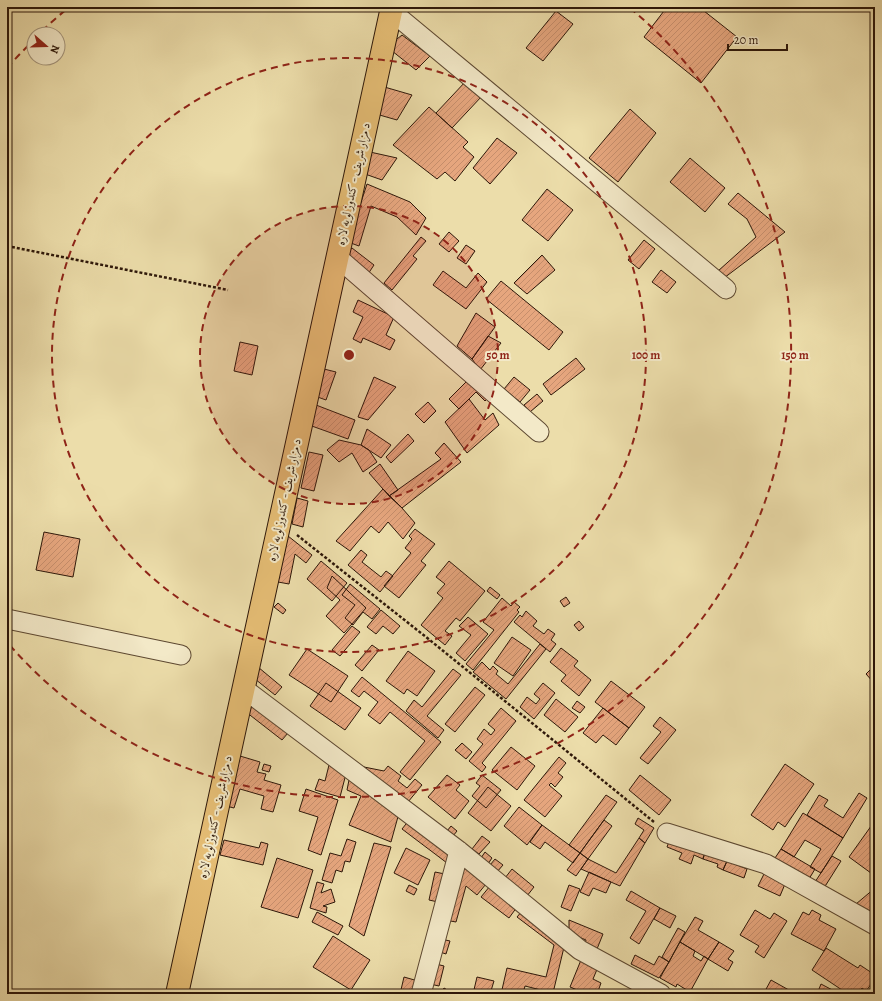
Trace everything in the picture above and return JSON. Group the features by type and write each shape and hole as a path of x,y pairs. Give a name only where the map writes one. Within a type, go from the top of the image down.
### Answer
{"main road":[{"name":"د مزار شریف - کندوز لویه لاره","path":"177,994 392,9"}],"street":[{"path":"392,9 726,289"},
{"path":"337,257 539,432"},
{"path":"7,620 181,655"},
{"path":"243,688 459,851 580,950 661,994"},
{"path":"667,832 766,864 875,926"},
{"path":"421,994 459,851"}],"path":[{"path":"7,246 228,290"},
{"path":"280,522 463,667 667,832"}],"building":[{"path":"667,7 699,7 737,37 701,83 644,37"},
{"path":"556,11 573,24 543,61 526,48"},
{"path":"402,35 430,56 416,70 387,47"},
{"path":"466,81 482,96 452,128 436,113"},
{"path":"381,86 412,95 397,120 376,114"},
{"path":"429,107 468,142 463,147 474,157 455,181 445,172 437,179 393,145"},
{"path":"630,109 656,133 618,182 589,158"},
{"path":"497,138 517,153 490,184 473,168"},
{"path":"370,152 397,158 382,180 365,174"},
{"path":"690,158 725,188 705,212 670,182"},
{"path":"367,184 410,202 426,218 416,235 397,217 371,206 359,246 348,242"},
{"path":"547,189 573,210 548,241 522,220"},
{"path":"738,193 785,232 724,278 718,271 756,237 747,219 728,204"},
{"path":"449,232 459,241 449,252 439,244"},
{"path":"421,237 426,241 413,256 417,259 392,290 384,283"},
{"path":"644,240 655,249 639,269 628,260"},
{"path":"466,245 475,251 466,264 457,258"},
{"path":"352,248 374,265 368,274 345,256"},
{"path":"542,255 555,270 527,294 514,283"},
{"path":"661,270 676,282 667,293 652,282"},
{"path":"443,271 466,288 478,273 487,282 466,309 433,285"},
{"path":"501,281 563,332 549,350 486,299"},
{"path":"358,300 394,317 386,335 395,340 390,350 363,338 361,343 353,339 363,317 353,312"},
{"path":"476,313 495,327 472,359 457,346"},
{"path":"488,336 501,343 480,370 472,359"},
{"path":"240,342 258,346 252,375 234,371"},
{"path":"576,358 585,369 551,395 543,384"},
{"path":"320,368 336,372 326,400 312,395"},
{"path":"472,376 491,395 485,401 476,392 459,409 449,399"},
{"path":"374,377 396,387 368,420 358,417"},
{"path":"514,377 530,390 520,402 504,389"},
{"path":"537,394 543,401 530,412 524,405"},
{"path":"469,399 485,420 493,413 499,425 467,453 445,422"},
{"path":"428,402 436,411 424,423 415,414"},
{"path":"316,405 355,420 348,439 309,425"},
{"path":"367,429 391,445 381,458 361,445"},
{"path":"408,434 414,441 391,463 386,457"},
{"path":"339,440 361,445 369,450 377,462 363,472 352,453 339,462 327,450"},
{"path":"444,443 461,462 402,508 389,496 441,459 435,453"},
{"path":"309,452 323,455 314,491 301,488"},
{"path":"380,464 398,490 389,496 369,473"},
{"path":"383,489 415,523 403,539 388,522 379,533 371,526 350,551 336,541"},
{"path":"297,498 308,501 303,527 292,524"},
{"path":"415,529 435,544 421,561 426,565 399,598 384,586 411,553 405,548 412,539 409,536"},
{"path":"44,532 80,539 73,577 36,570"},
{"path":"288,536 312,555 306,563 295,554 289,584 278,582"},
{"path":"361,550 367,555 362,562 381,577 386,571 393,576 380,592 348,565"},
{"path":"321,561 347,583 332,601 307,579"},
{"path":"449,561 485,591 460,621 456,618 445,631 452,636 445,645 421,625 443,598 437,593 445,584 436,577"},
{"path":"332,576 366,608 344,633 326,616 340,600 327,588"},
{"path":"350,584 380,609 372,619 363,612 353,625 345,618 355,605 342,595"},
{"path":"490,587 500,595 497,599 487,591"},
{"path":"566,597 570,603 564,607 560,601"},
{"path":"502,598 511,606 514,602 520,607 517,610 519,612 473,670 466,664 494,630 483,622"},
{"path":"278,603 286,610 283,614 274,607"},
{"path":"381,610 400,626 393,634 383,626 376,634 367,627"},
{"path":"526,611 537,621 533,626 544,634 548,629 555,634 551,640 556,644 550,652 514,622 520,615 522,617"},
{"path":"468,617 488,634 465,661 456,653 471,635 459,626"},
{"path":"579,621 584,627 579,631 574,625"},
{"path":"352,626 360,632 340,656 332,650"},
{"path":"512,637 531,650 513,676 494,663"},
{"path":"540,644 546,649 506,699 473,672 482,662 490,670 493,666 498,671 496,674 508,684"},
{"path":"372,645 379,650 362,671 355,665"},
{"path":"561,648 578,661 574,666 591,680 579,696 561,681 566,675 550,662"},
{"path":"307,649 348,676 331,702 289,675"},
{"path":"408,651 435,671 417,696 407,689 404,694 386,681"},
{"path":"875,665 875,684 866,674"},
{"path":"258,667 282,687 275,695 255,679"},
{"path":"453,669 461,675 427,716 444,730 438,738 406,711 414,700 422,707"},
{"path":"362,677 441,742 410,780 400,772 425,741 390,712 380,724 368,715 378,702 364,691 359,697 351,691"},
{"path":"611,681 645,707 629,728 595,702"},
{"path":"326,683 361,708 345,730 310,706"},
{"path":"543,683 555,693 534,719 520,707 527,697 536,704 540,699 534,694"},
{"path":"475,687 485,695 455,732 445,724"},
{"path":"251,692 294,726 282,740 246,712"},
{"path":"556,699 578,717 565,732 544,715"},
{"path":"577,701 585,707 580,713 572,708"},
{"path":"501,708 516,721 482,763 486,767 482,772 469,761 483,744 477,739 484,729 491,735 495,730 488,724"},
{"path":"603,708 629,728 616,745 603,735 596,743 583,733"},
{"path":"660,717 676,730 648,764 640,758 661,732 653,726"},
{"path":"462,743 472,752 466,759 455,750"},
{"path":"511,747 535,766 517,790 492,770"},
{"path":"240,756 260,762 257,772 266,774 264,780 281,785 273,812 261,809 264,796 240,789 234,808 226,806"},
{"path":"331,757 347,770 340,797 315,790 319,779 325,781"},
{"path":"559,757 566,763 558,773 563,777 555,787 551,783 549,785 562,796 545,817 524,800"},
{"path":"264,764 271,766 269,772 262,770"},
{"path":"785,764 814,784 785,827 778,822 773,830 751,815"},
{"path":"388,766 401,776 398,781 407,788 415,779 422,785 408,802 364,767 384,771"},
{"path":"350,775 399,813 391,842 349,825 361,796 347,790"},
{"path":"447,775 460,785 456,790 469,801 455,819 428,797"},
{"path":"482,775 501,790 486,808 472,796 480,786 476,783"},
{"path":"640,775 671,800 659,815 629,790"},
{"path":"488,787 511,806 491,831 468,813"},
{"path":"306,789 338,800 321,855 308,850 318,817 299,811"},
{"path":"859,793 867,798 843,838 807,815 819,795 828,800 824,806 843,818"},
{"path":"606,795 617,802 580,853 569,845"},
{"path":"519,807 542,825 527,845 504,826"},
{"path":"803,813 843,838 821,873 810,867 821,849 805,840 794,857 781,849"},
{"path":"638,818 654,828 645,843 639,838 644,830 635,824"},
{"path":"410,819 451,850 447,863 402,829"},
{"path":"604,820 612,826 588,859 580,853"},
{"path":"874,822 875,823 875,876 849,857"},
{"path":"542,825 580,853 573,863 545,842 540,849 530,842"},
{"path":"451,826 457,831 453,836 447,831"},
{"path":"482,836 490,842 479,854 472,849"},
{"path":"639,838 645,843 620,886 581,869 588,859 616,873"},
{"path":"347,839 356,842 350,862 345,861 342,872 336,870 332,883 322,880 330,853 341,856"},
{"path":"670,839 705,852 703,859 694,855 691,864 679,859 682,853 667,847"},
{"path":"224,840 259,848 261,842 268,844 263,865 220,855"},
{"path":"374,843 391,847 364,936 349,926"},
{"path":"406,848 430,860 418,885 394,873"},
{"path":"781,849 815,869 809,879 775,858"},
{"path":"485,852 492,858 488,864 481,858"},
{"path":"705,852 727,861 723,870 717,867 718,864 703,859"},
{"path":"580,853 588,859 576,876 567,870"},
{"path":"832,856 841,861 824,888 815,882"},
{"path":"277,858 313,870 298,918 261,907"},
{"path":"495,859 503,865 497,872 490,865"},
{"path":"727,861 747,869 744,878 723,870"},
{"path":"460,864 486,884 477,895 466,886 456,922 445,920"},
{"path":"512,869 534,887 527,896 505,878"},
{"path":"435,872 445,874 438,902 429,900"},
{"path":"589,872 611,882 606,893 593,888 589,896 580,892"},
{"path":"764,874 785,884 780,896 758,886"},
{"path":"317,882 324,884 321,893 331,889 335,902 323,906 327,907 326,913 310,908"},
{"path":"409,885 417,889 414,895 406,891"},
{"path":"569,885 580,889 571,911 561,907"},
{"path":"490,886 517,907 509,918 481,897"},
{"path":"875,888 875,907 871,913 856,904"},
{"path":"631,891 660,908 639,944 630,938 646,911 626,900"},
{"path":"660,908 676,916 670,928 654,919"},
{"path":"755,910 770,919 774,913 787,921 764,958 755,952 759,946 740,935"},
{"path":"812,910 821,915 819,920 836,929 824,951 791,934 803,912 809,915"},
{"path":"522,911 565,943 553,993 525,986 523,994 501,994 507,968 546,977 554,945 517,917"},
{"path":"317,912 343,926 338,935 312,922"},
{"path":"695,917 703,921 698,930 719,942 708,959 680,942"},
{"path":"569,920 603,934 597,949 585,944 586,940 569,933"},
{"path":"678,928 685,932 669,962 662,957"},
{"path":"333,936 370,960 351,990 313,967"},
{"path":"441,939 450,941 446,954 437,951"},
{"path":"680,942 695,951 693,956 701,961 704,956 708,959 690,992 677,984 676,987 660,978"},
{"path":"719,942 734,951 728,959 733,962 728,971 708,959"},
{"path":"826,948 858,968 860,965 875,975 875,979 866,991 862,988 858,994 851,989 848,994 812,970"},
{"path":"635,955 654,965 659,956 669,962 659,978 631,964"},
{"path":"581,960 598,967 593,979 601,983 597,994 587,994 570,987"},
{"path":"436,964 444,966 439,986 430,984"},
{"path":"404,977 418,981 415,994 400,994"},
{"path":"477,977 494,981 490,994 473,994"},
{"path":"771,980 796,994 770,994 765,991"},
{"path":"875,980 875,994 867,994"},
{"path":"821,984 840,994 817,994"},
{"path":"444,988 454,994 440,994"}]}
